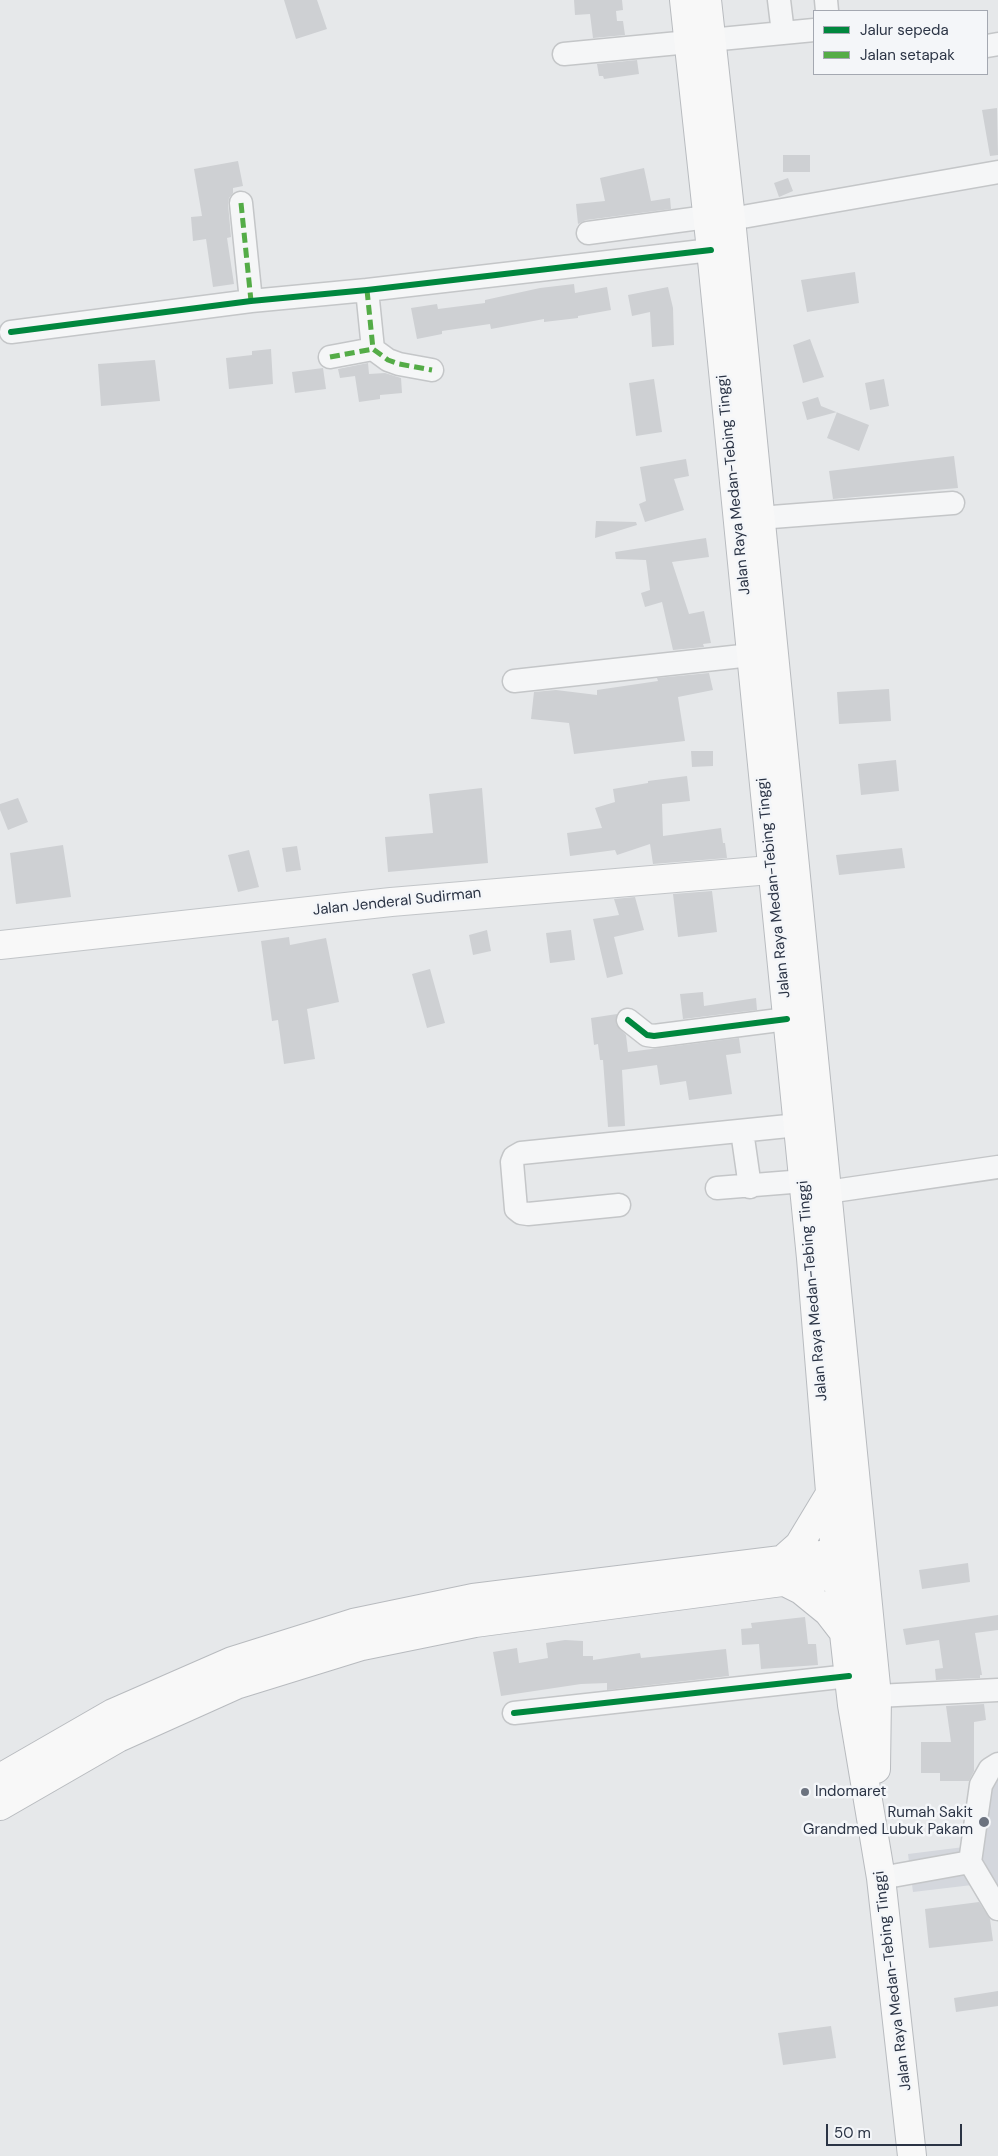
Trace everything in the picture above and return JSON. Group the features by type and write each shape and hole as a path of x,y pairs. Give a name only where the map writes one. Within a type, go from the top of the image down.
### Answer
{"main road":[{"name":"Jalan Raya Medan-Tebing Tinggi","path":"684,0 699,40 719,218 744,469 751,655 783,869 787,1019 798,1125 815,1187 830,1492 850,1562 877,1696 875,1836"},
{"name":"Jalan Raya Medan-Tebing Tinggi","path":"699,40 707,0"},
{"name":"Jalan Raya Medan-Tebing Tinggi","path":"719,218 711,250 744,469 759,518 783,869 850,1562 845,1634 849,1676 881,1878 912,2156"},
{"name":"Jalan Jenderal Sudirman","path":"0,945 392,902 783,869"},
{"path":"782,1571 830,1492"},
{"path":"0,1806 118,1738 236,1685 362,1646 475,1623 782,1571 850,1562"},
{"path":"0,1778 114,1713 232,1661 353,1623 473,1598 782,1571 801,1590 823,1607 845,1634"}],"street":[{"path":"779,0 783,33"},
{"path":"564,54 813,30"},
{"path":"588,232 719,218 998,172"},
{"path":"241,202 251,301"},
{"path":"11,332 251,301 367,290 711,250"},
{"path":"367,290 373,349"},
{"path":"330,357 373,349 388,360 432,370"},
{"path":"759,518 953,503"},
{"path":"514,681 751,655"},
{"path":"628,1020 647,1035 654,1036 787,1019"},
{"path":"619,1205 522,1213 516,1209 512,1162 514,1157 521,1153 798,1125"},
{"path":"742,1131 750,1187"},
{"path":"717,1188 815,1187 998,1168"},
{"path":"514,1713 849,1676"},
{"path":"877,1696 998,1690"},
{"path":"998,1764 990,1769 981,1785 970,1862 998,1909"},
{"path":"881,1878 970,1862"}],"shaded area":[{"name":"Rumah Sakit Grandmed Lubuk Pakam","path":"998,1759 998,1916 972,1885 913,1892 908,1854 964,1847"}],"building":[{"path":"284,0 317,0 327,29 296,39"},
{"path":"574,0 622,0 623,10 616,11 617,21 623,21 625,35 593,38 590,14 575,15"},
{"path":"637,60 639,74 604,79 603,76 599,76 597,64"},
{"path":"997,108 998,155 990,156 982,110"},
{"path":"783,155 810,155 810,172 783,172"},
{"path":"238,161 243,186 233,188 228,204 231,237 227,238 234,284 213,287 206,239 193,241 191,217 202,216 194,169"},
{"path":"644,168 651,201 670,198 671,209 586,220 578,224 576,204 605,201 600,178"},
{"path":"788,178 793,191 779,197 774,183"},
{"path":"855,272 859,303 807,312 801,280"},
{"path":"574,284 575,293 607,287 611,310 578,316 578,318 544,322 544,319 491,329 490,324 442,331 442,334 417,339 411,308 437,304 438,309 485,303 485,300 540,288"},
{"path":"668,287 673,308 674,345 652,347 650,312 632,316 628,295"},
{"path":"810,339 824,377 803,383 793,345"},
{"path":"271,349 273,384 229,389 226,358 252,355 252,351"},
{"path":"155,360 160,401 101,406 98,364"},
{"path":"368,363 369,374 385,373 401,378 402,393 380,395 380,399 359,402 355,376 340,378 338,369"},
{"path":"323,368 326,389 295,393 292,372"},
{"path":"654,379 662,432 636,436 629,383"},
{"path":"884,379 889,406 870,410 865,383"},
{"path":"818,397 821,406 836,412 807,420 802,402"},
{"path":"837,412 869,425 859,451 827,438"},
{"path":"954,456 958,488 833,499 829,471"},
{"path":"686,459 689,476 674,479 684,510 645,522 639,504 646,501 640,467"},
{"path":"596,521 636,522 637,525 595,538"},
{"path":"706,538 709,557 672,562 689,614 704,611 711,643 703,644 704,647 673,650 662,602 645,607 641,593 650,590 646,560 616,559 615,552"},
{"path":"709,673 713,690 678,697 685,741 574,754 569,723 531,719 534,692 556,690 597,695 597,690 658,681 657,678"},
{"path":"889,689 891,721 839,724 837,692"},
{"path":"691,751 713,751 713,766 692,767"},
{"path":"896,760 899,791 861,795 858,764"},
{"path":"687,776 690,801 662,804 663,836 721,828 727,858 653,864 650,844 617,855 615,850 570,856 567,833 602,828 595,808 615,802 613,789 648,783 648,781"},
{"path":"482,788 488,863 388,872 385,837 433,833 429,794"},
{"path":"18,798 28,822 8,830 0,810 0,804"},
{"path":"63,845 71,897 16,904 10,853"},
{"path":"297,846 301,870 286,872 282,848"},
{"path":"902,848 905,868 839,875 836,855"},
{"path":"249,850 259,887 238,892 228,855"},
{"path":"712,891 717,932 678,937 673,894"},
{"path":"635,897 644,930 614,937 623,974 607,978 593,919 619,915 614,899"},
{"path":"487,930 491,951 473,955 469,935"},
{"path":"571,930 575,960 550,963 546,933"},
{"path":"289,937 290,945 326,938 339,1002 307,1009 315,1059 284,1064 278,1020 272,1021 261,941"},
{"path":"430,969 445,1023 427,1028 412,974"},
{"path":"703,992 704,1006 756,998 757,1010 683,1019 680,994"},
{"path":"617,1014 616,1024 626,1035 628,1052 739,1038 741,1053 726,1055 732,1094 689,1100 686,1081 660,1085 657,1065 622,1070 625,1126 608,1127 603,1060 600,1060 598,1044 594,1045 591,1018"},
{"path":"968,1563 970,1582 922,1589 919,1570"},
{"path":"998,1615 998,1630 975,1633 982,1675 980,1675 980,1678 936,1680 935,1669 943,1668 939,1640 906,1645 903,1629"},
{"path":"805,1617 808,1644 816,1644 818,1665 761,1669 759,1644 742,1645 741,1629 752,1628 751,1623"},
{"path":"565,1640 583,1641 583,1656 593,1656 593,1660 640,1653 641,1658 726,1649 729,1676 607,1690 607,1683 581,1684 501,1696 493,1652 517,1648 519,1663 548,1658 546,1643"},
{"path":"984,1704 986,1720 974,1722 974,1771 969,1781 940,1781 940,1773 921,1773 921,1742 951,1742 946,1706"},
{"path":"979,1902 990,1919 993,1941 929,1948 925,1909"},
{"path":"998,1991 998,2006 956,2012 954,1998"},
{"path":"831,2026 836,2058 783,2065 778,2033"}],"marked path":[{"path":"241,203 251,301"},
{"path":"367,290 373,349 388,360 399,364 432,370"},
{"path":"330,357 373,349"}],"cycle path":[{"path":"11,332 251,301 367,290 711,250"},
{"path":"628,1020 647,1035 654,1036 787,1019"},
{"path":"514,1713 849,1676"}],"place":[{"name":"Indomaret","path":"805,1792"},
{"name":"Rumah Sakit Grandmed Lubuk Pakam","path":"984,1822"}]}
